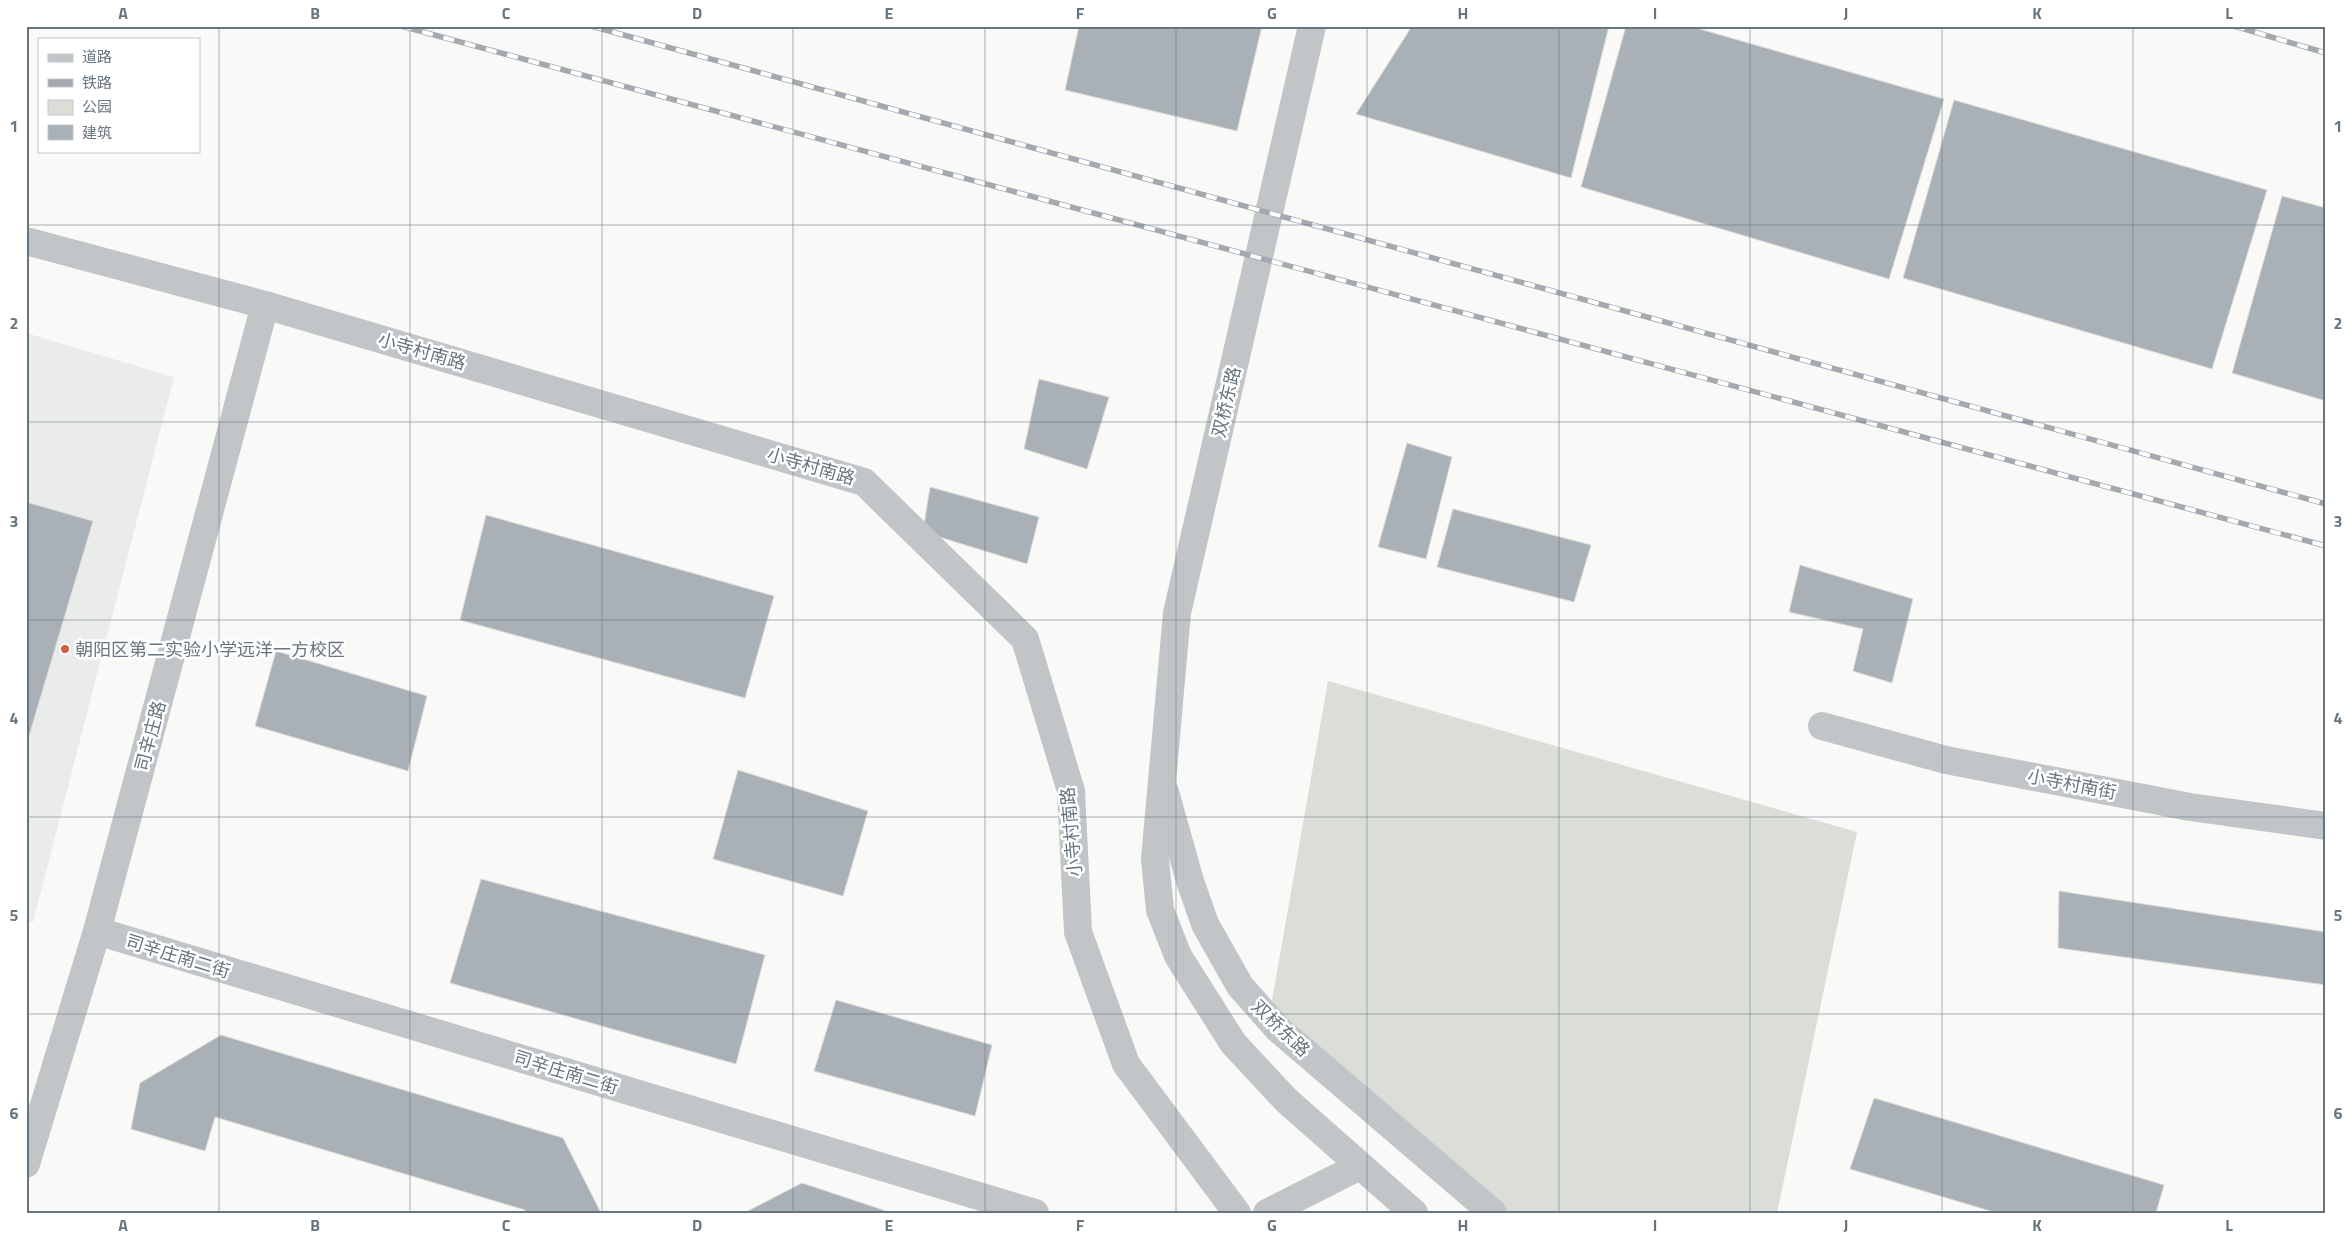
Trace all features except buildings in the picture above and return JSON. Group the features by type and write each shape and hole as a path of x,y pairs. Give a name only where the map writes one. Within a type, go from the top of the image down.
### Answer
{"street":[{"name":"双桥东路","path":"1312,26 1177,613 1155,859 1160,910 1178,956 1233,1043 1286,1100 1414,1213"},
{"name":"小寺村南路","path":"26,241 265,305 864,482 1025,639 1071,791 1078,932 1126,1064 1237,1213"},
{"name":"司辛庄路","path":"26,1164 97,931 265,305"},
{"name":"小寺村南街","path":"1822,726 1946,760 2190,807 2326,826"},
{"name":"双桥东路","path":"1162,781 1190,881 1205,924 1240,986 1278,1029 1493,1213"},
{"name":"司辛庄南二街","path":"97,931 1035,1213"},
{"path":"1267,1213 1360,1166"}],"shaded area":[{"name":"朝阳区第二实验小学远洋一方校区","path":"26,333 174,377 33,922 26,921"}],"green space":[{"path":"1328,681 1857,832 1777,1213 1497,1213 1270,1012"}],"railway":[{"path":"401,26 2326,546"},
{"path":"591,26 2326,504"},
{"path":"2234,26 2326,53"}],"place":[{"name":"朝阳区第二实验小学远洋一方校区","path":"65,649"}]}
